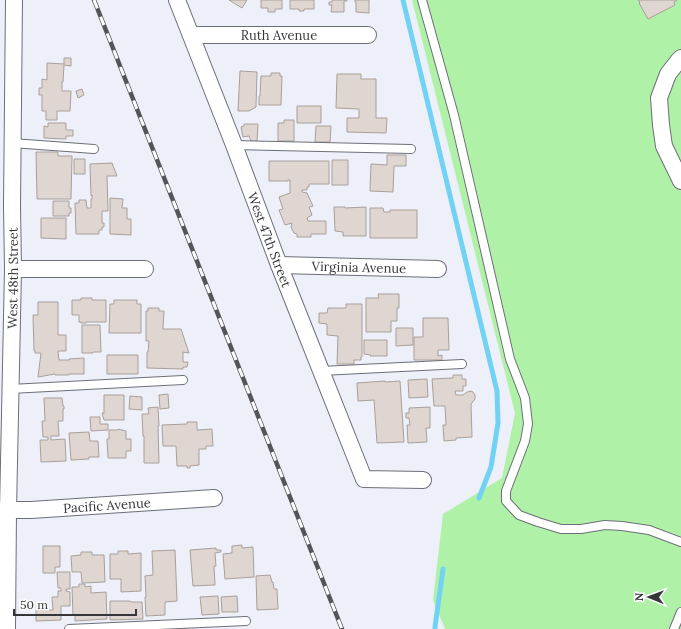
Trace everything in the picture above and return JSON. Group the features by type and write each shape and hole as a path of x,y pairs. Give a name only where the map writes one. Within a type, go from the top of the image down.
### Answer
{"street":[{"name":"West 48th Street","path":"6,629 4,511 10,389 13,269 6,206 12,143 14,0"},
{"name":"West 47th Street","path":"177,0 279,265 364,479 423,480"},
{"name":"Ruth Avenue","path":"191,35 368,36"},
{"path":"681,58 668,74 658,98 664,146 681,181"},
{"name":"Virginia Avenue","path":"279,265 438,269"},
{"path":"13,269 145,269"},
{"name":"Pacific Avenue","path":"4,511 214,498"}],"lane":[{"path":"422,0 454,115 510,359 525,398 528,424 525,441 506,491 506,501 519,515 560,529 580,530 605,525 622,526 648,530 681,542"},
{"path":"12,143 94,149"},
{"path":"234,145 411,149"},
{"path":"321,371 462,364"},
{"path":"10,389 183,380"},
{"path":"676,628 681,612"},
{"path":"69,629 246,621"}],"green space":[{"path":"412,0 681,0 681,629 445,629 433,600 443,514 502,478 515,413"}],"building":[{"path":"229,0 247,0 242,8"},
{"path":"261,0 282,0 282,9 275,9 275,12 268,12 268,8 261,8"},
{"path":"290,0 314,0 314,9 304,9 304,11 299,11 299,9 290,9"},
{"path":"332,0 347,0 344,1 344,12 331,12 332,5 329,5 329,2 332,2"},
{"path":"355,0 369,0 369,13 356,12"},
{"path":"638,0 677,0 674,2 675,5 648,19"},
{"path":"64,58 71,58 71,66 64,65 62,82 62,91 71,91 70,111 57,111 57,120 46,120 46,111 42,111 42,95 39,95 39,88 42,88 42,79 47,80 47,63 64,64"},
{"path":"240,71 257,72 256,107 249,111 238,111"},
{"path":"271,73 280,73 280,76 282,76 281,105 259,105 261,76 271,76"},
{"path":"337,74 361,74 361,79 376,79 376,118 387,118 386,133 347,132 347,118 359,118 359,109 336,108"},
{"path":"82,89 84,95 78,98 76,91"},
{"path":"297,106 321,106 321,123 297,123"},
{"path":"284,120 294,120 294,141 278,141 278,123 284,123"},
{"path":"48,123 66,123 66,130 73,130 73,136 66,136 66,139 44,138 44,126 48,127"},
{"path":"244,124 258,124 257,141 251,141 249,136 243,137 241,127 244,126"},
{"path":"316,126 331,126 330,142 315,142"},
{"path":"36,152 58,152 58,156 72,156 71,199 37,199"},
{"path":"387,155 406,155 406,166 394,166 393,192 370,191 371,164 387,165"},
{"path":"74,159 85,159 85,174 74,174"},
{"path":"332,160 348,160 348,185 332,185"},
{"path":"269,161 329,161 329,184 309,184 307,190 302,190 302,192 307,193 313,206 309,207 312,215 307,218 308,221 326,221 326,234 311,234 311,237 297,237 297,234 294,233 291,227 292,223 285,225 279,210 283,209 279,197 290,193 290,180 269,181"},
{"path":"112,163 117,176 107,176 108,211 102,211 102,223 104,223 104,227 102,227 102,230 99,230 99,234 76,234 75,203 79,203 79,200 86,200 87,208 91,208 92,195 91,196 90,164"},
{"path":"110,198 123,199 122,208 127,208 127,219 131,219 131,235 110,234"},
{"path":"53,201 69,201 71,213 69,213 69,216 53,216"},
{"path":"334,207 366,207 366,236 343,236 343,232 335,231"},
{"path":"370,208 383,208 384,212 390,212 390,210 417,210 417,238 370,238"},
{"path":"41,218 66,218 66,239 41,238"},
{"path":"378,294 399,294 397,321 391,321 391,332 366,332 366,298 379,298"},
{"path":"81,298 106,300 106,322 79,322 79,315 72,315 72,300 81,300"},
{"path":"114,300 137,300 137,304 141,304 141,333 109,333 110,304 114,304"},
{"path":"38,302 58,302 58,335 66,335 66,351 58,351 59,360 84,358 84,374 55,374 38,377 41,353 35,353 34,351 33,315 38,315"},
{"path":"346,304 362,304 362,357 361,360 354,360 354,364 337,364 338,336 327,335 327,324 319,323 319,313 327,313 328,308 346,308"},
{"path":"148,308 159,308 159,311 164,311 163,329 181,329 189,353 183,352 183,362 188,362 187,367 183,367 183,369 147,368 149,341 146,341 146,311 148,311"},
{"path":"423,318 448,318 449,350 438,350 438,356 442,355 442,360 414,360 414,337 423,337"},
{"path":"82,325 100,325 101,352 82,353"},
{"path":"396,328 413,328 413,345 396,346"},
{"path":"364,340 387,340 387,356 370,356 371,355 364,354"},
{"path":"107,355 138,355 138,374 107,374"},
{"path":"453,375 462,375 462,379 466,379 466,386 463,386 463,391 455,391 456,395 463,395 472,391 475,395 475,399 471,404 472,437 456,438 456,440 444,441 443,425 446,425 445,406 434,406 432,379 453,378"},
{"path":"427,379 428,397 409,398 408,380"},
{"path":"400,381 404,442 377,443 374,400 358,401 357,383"},
{"path":"168,394 169,408 160,409 159,395"},
{"path":"104,395 124,395 124,420 104,420 102,413 104,413"},
{"path":"130,396 142,397 142,410 129,409"},
{"path":"44,398 62,398 64,406 63,421 58,421 59,436 51,436 51,440 65,439 66,461 41,462 40,440 48,440 48,437 43,437 42,421 45,421"},
{"path":"158,407 159,463 144,463 142,414 149,414 148,408"},
{"path":"430,407 430,428 426,428 427,442 408,443 407,425 410,425 409,418 406,418 406,413 409,413 409,408"},
{"path":"90,417 100,417 100,424 108,424 108,430 91,431"},
{"path":"187,422 197,422 197,430 212,429 213,446 206,446 206,449 199,449 199,465 190,466 190,468 187,468 187,466 177,466 176,446 163,446 162,425 187,424"},
{"path":"118,429 126,431 126,439 131,439 131,451 126,451 126,458 108,458 107,439 109,439 109,430"},
{"path":"89,432 90,441 98,441 99,457 71,460 69,433"},
{"path":"242,545 242,548 253,547 254,577 225,579 223,554 232,553 232,546"},
{"path":"43,546 60,546 60,567 55,567 55,573 43,573"},
{"path":"216,548 216,550 221,550 221,552 215,553 215,585 193,586 190,550"},
{"path":"175,550 177,601 165,602 165,615 146,616 145,576 153,575 152,551"},
{"path":"118,551 128,551 128,554 141,553 141,591 121,592 121,579 110,579 110,554 118,554"},
{"path":"81,552 92,552 92,555 104,555 105,582 82,583 81,572 72,572 71,556 81,555"},
{"path":"57,572 70,572 70,589 66,589 66,591 70,592 70,606 61,606 61,620 36,621 36,610 53,610 52,597 58,597 58,591 61,591 61,588 58,588"},
{"path":"270,575 274,589 277,589 278,609 257,610 256,576"},
{"path":"79,584 85,584 85,587 91,586 91,593 106,592 107,619 75,621 75,615 73,615 72,587 79,587"},
{"path":"218,596 219,614 202,615 200,597"},
{"path":"237,596 238,612 222,612 221,597"},
{"path":"110,601 142,602 143,619 110,620"}],"waterway":[{"path":"403,0 497,391 498,423 491,467 479,498"},
{"path":"435,629 443,569"}],"railway":[{"path":"94,0 342,629"}]}
